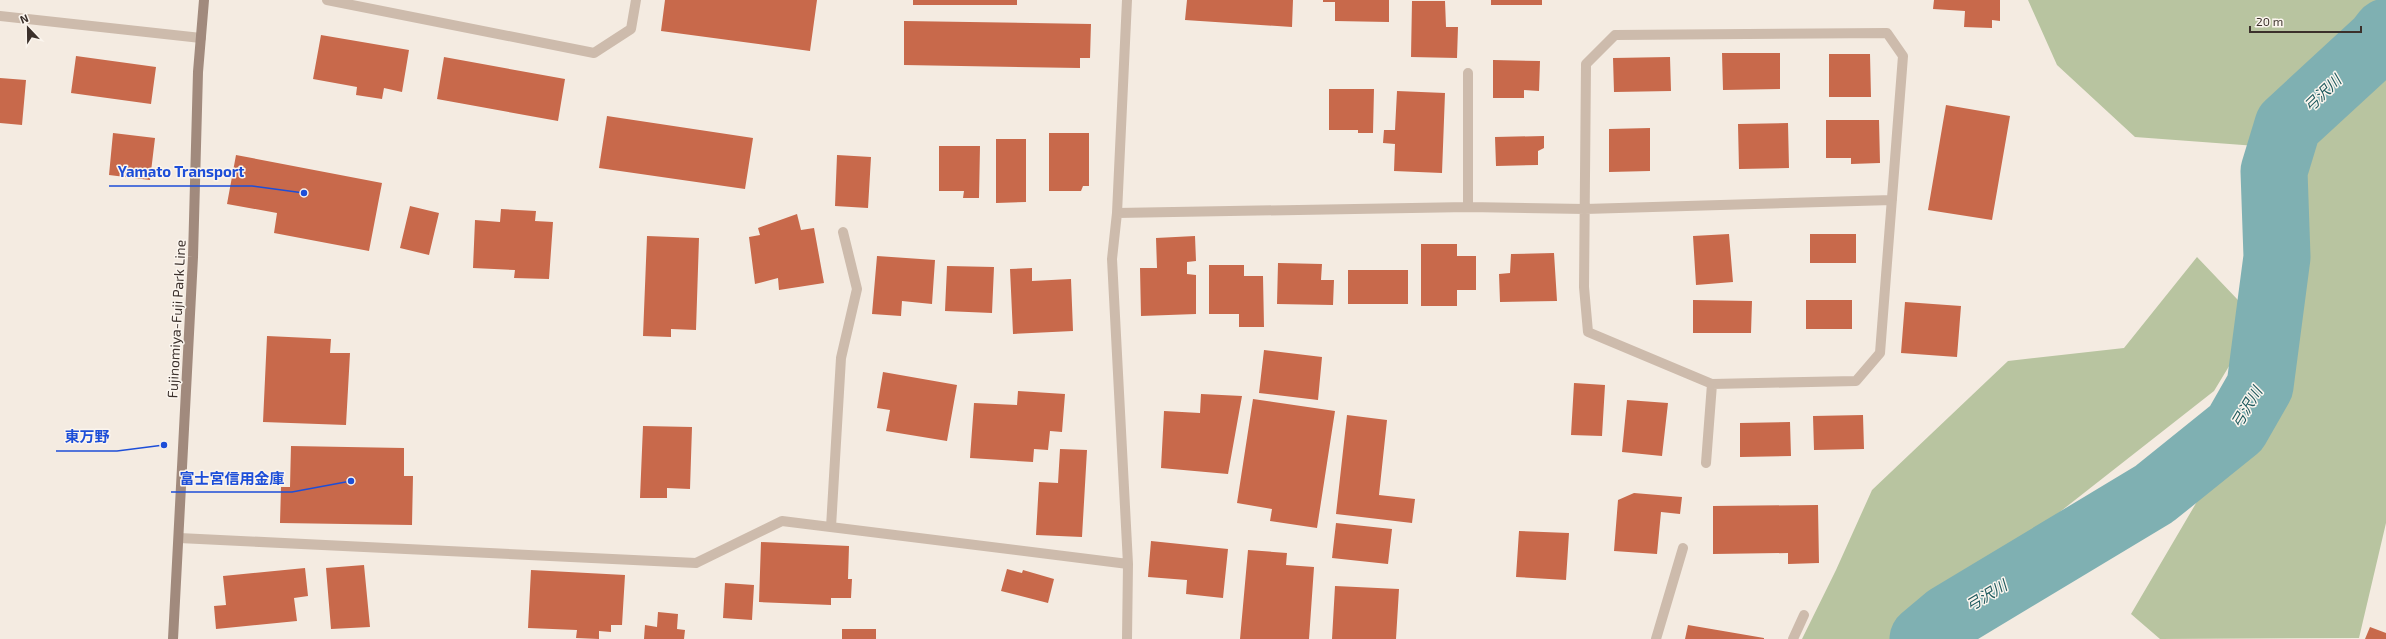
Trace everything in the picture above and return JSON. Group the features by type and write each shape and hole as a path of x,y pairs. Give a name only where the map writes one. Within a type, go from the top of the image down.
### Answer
{"main road":[{"name":"Fujinomiya-Fuji Park Line","path":"173,639 204,0"}],"street":[{"path":"327,0 594,53 631,29 636,0"},
{"path":"1127,0 1117,214 1112,260 1128,564 1127,639"},
{"path":"0,16 201,38"},
{"path":"1887,33 1903,56 1880,353 1856,381 1712,384 1588,332 1584,288 1585,209 1586,64 1615,35 1887,33"},
{"path":"1468,73 1468,207"},
{"path":"1117,214 1468,207 1585,209 1892,200"},
{"path":"831,527 841,358 857,289 842,232"},
{"path":"1706,463 1712,384"},
{"path":"179,538 696,563 782,521 1128,564"},
{"path":"1656,639 1683,548"},
{"path":"1793,639 1804,615"}],"green space":[{"path":"2028,0 2386,0 2386,523 2359,638 2160,639 2131,614 2266,384 2270,147 2135,137 2057,65"},
{"path":"2197,257 2257,320 2214,391 2024,540 1936,616 1915,639 1802,639 1836,570 1872,490 2008,361 2124,348"}],"building":[{"path":"665,0 817,0 810,51 661,31"},
{"path":"913,0 1017,0 1017,5 913,5"},
{"path":"1187,0 1293,0 1292,27 1185,20"},
{"path":"1323,0 1389,0 1389,22 1335,21 1335,2 1323,2"},
{"path":"1491,0 1542,0 1542,5 1491,5"},
{"path":"1934,0 2000,0 2000,21 1992,20 1992,28 1964,27 1965,11 1933,9"},
{"path":"1412,1 1445,1 1446,27 1458,27 1457,58 1411,57"},
{"path":"904,21 1091,24 1090,58 1080,58 1080,68 904,65"},
{"path":"321,35 409,50 402,92 384,88 382,99 356,95 357,87 313,79"},
{"path":"1722,53 1780,53 1780,89 1723,90"},
{"path":"1829,54 1870,54 1871,97 1829,97"},
{"path":"76,56 156,67 151,104 71,93"},
{"path":"444,57 565,79 558,121 437,99"},
{"path":"1670,57 1671,91 1614,92 1613,58"},
{"path":"1493,60 1540,61 1539,91 1524,90 1524,98 1493,98"},
{"path":"0,78 26,80 22,125 0,123"},
{"path":"1329,89 1374,89 1373,133 1358,133 1358,130 1329,130"},
{"path":"1397,91 1445,93 1442,173 1394,171 1395,144 1383,143 1384,130 1395,130"},
{"path":"1946,105 2010,116 1992,220 1928,210"},
{"path":"607,116 753,138 745,189 599,168"},
{"path":"1826,120 1879,120 1880,163 1851,164 1851,158 1826,158"},
{"path":"1788,123 1789,168 1739,169 1738,124"},
{"path":"1650,128 1650,171 1609,172 1609,129"},
{"path":"113,133 155,138 150,180 109,175"},
{"path":"1049,133 1089,133 1089,186 1083,186 1081,191 1049,191"},
{"path":"1544,136 1544,148 1538,151 1538,165 1496,166 1495,137"},
{"path":"996,139 1026,139 1026,202 996,203"},
{"path":"939,146 980,146 979,198 963,198 964,191 939,191"},
{"path":"236,155 382,183 369,251 274,233 277,213 227,204"},
{"path":"837,155 871,157 868,208 835,206"},
{"path":"410,206 439,213 429,255 400,248"},
{"path":"501,209 536,211 535,221 553,222 549,279 514,278 515,270 473,268 475,220 500,222"},
{"path":"797,214 801,230 814,228 824,283 779,290 778,278 755,284 749,237 760,235 758,228"},
{"path":"1729,234 1733,282 1696,285 1693,236"},
{"path":"1810,234 1856,234 1856,263 1810,263"},
{"path":"647,236 699,238 696,330 671,329 671,337 643,336"},
{"path":"1195,236 1196,261 1187,262 1187,274 1196,275 1196,314 1141,316 1140,268 1157,268 1156,238"},
{"path":"1421,244 1457,244 1457,256 1476,256 1476,290 1457,290 1457,306 1421,306"},
{"path":"1554,253 1557,301 1500,302 1499,274 1510,273 1511,254"},
{"path":"877,256 935,260 932,304 902,301 901,316 872,314"},
{"path":"1278,263 1322,264 1321,280 1334,280 1333,305 1277,304"},
{"path":"1209,265 1244,265 1244,276 1263,276 1264,327 1239,327 1239,314 1209,314"},
{"path":"947,266 994,267 992,313 945,311"},
{"path":"1032,268 1032,281 1071,279 1073,331 1013,334 1010,269"},
{"path":"1348,270 1408,270 1408,304 1348,304"},
{"path":"1693,300 1752,301 1751,333 1693,333"},
{"path":"1806,300 1852,300 1852,329 1806,329"},
{"path":"1905,302 1961,306 1957,357 1901,353"},
{"path":"267,336 331,339 330,353 350,353 346,425 263,422"},
{"path":"1264,350 1322,357 1318,400 1259,393"},
{"path":"883,372 957,385 947,441 886,431 890,410 877,408"},
{"path":"1574,383 1605,385 1602,436 1571,435"},
{"path":"1018,391 1065,394 1062,432 1050,431 1048,450 1034,449 1033,462 970,458 974,403 1017,405"},
{"path":"1201,394 1242,396 1228,474 1161,468 1164,411 1200,413"},
{"path":"1253,399 1335,411 1317,528 1270,521 1272,509 1237,503"},
{"path":"1627,400 1668,403 1662,456 1622,452"},
{"path":"1347,415 1387,420 1379,495 1415,499 1412,523 1336,514"},
{"path":"1863,415 1864,449 1814,450 1813,416"},
{"path":"1790,422 1791,456 1740,457 1740,423"},
{"path":"643,426 692,427 690,489 667,488 667,498 640,498"},
{"path":"291,446 404,448 404,476 413,476 412,525 280,523 281,487 290,487"},
{"path":"1060,449 1087,450 1082,537 1036,535 1039,482 1058,483"},
{"path":"1634,493 1682,497 1680,514 1661,512 1657,554 1614,551 1618,500"},
{"path":"1818,505 1819,563 1788,564 1788,553 1713,554 1713,506"},
{"path":"1336,523 1392,529 1388,564 1332,558"},
{"path":"1519,531 1569,533 1566,580 1516,577"},
{"path":"1151,541 1228,549 1223,598 1186,594 1187,580 1148,577"},
{"path":"761,542 849,546 848,579 852,579 851,598 831,598 831,605 759,602"},
{"path":"1248,550 1287,553 1286,565 1314,567 1309,639 1240,639"},
{"path":"364,565 370,627 331,629 326,568"},
{"path":"305,568 308,596 294,598 297,621 216,629 214,606 226,605 223,576"},
{"path":"1007,569 1022,573 1023,570 1054,579 1048,603 1001,591"},
{"path":"531,570 625,575 622,625 611,625 611,632 599,631 599,639 576,638 577,630 528,628"},
{"path":"725,583 754,585 752,620 723,618"},
{"path":"1335,586 1399,589 1396,639 1332,639"},
{"path":"658,612 678,614 677,629 685,630 684,639 644,639 645,625 657,627"},
{"path":"1688,625 1764,638 1764,639 1685,639"},
{"path":"2370,627 2386,633 2386,639 2365,639"},
{"path":"842,629 876,629 876,639 842,639"}],"waterway":[{"name":"弓沢川","path":"1923,639 1948,618 2154,494 2236,428 2260,386 2277,257 2274,171 2288,125 2379,41 2386,32"},
{"path":"2277,117 2288,125"}],"place":[{"name":"Yamato Transport","path":"304,193"},
{"name":"東万野","path":"164,445"},
{"name":"富士宮信用金庫","path":"351,481"}]}
